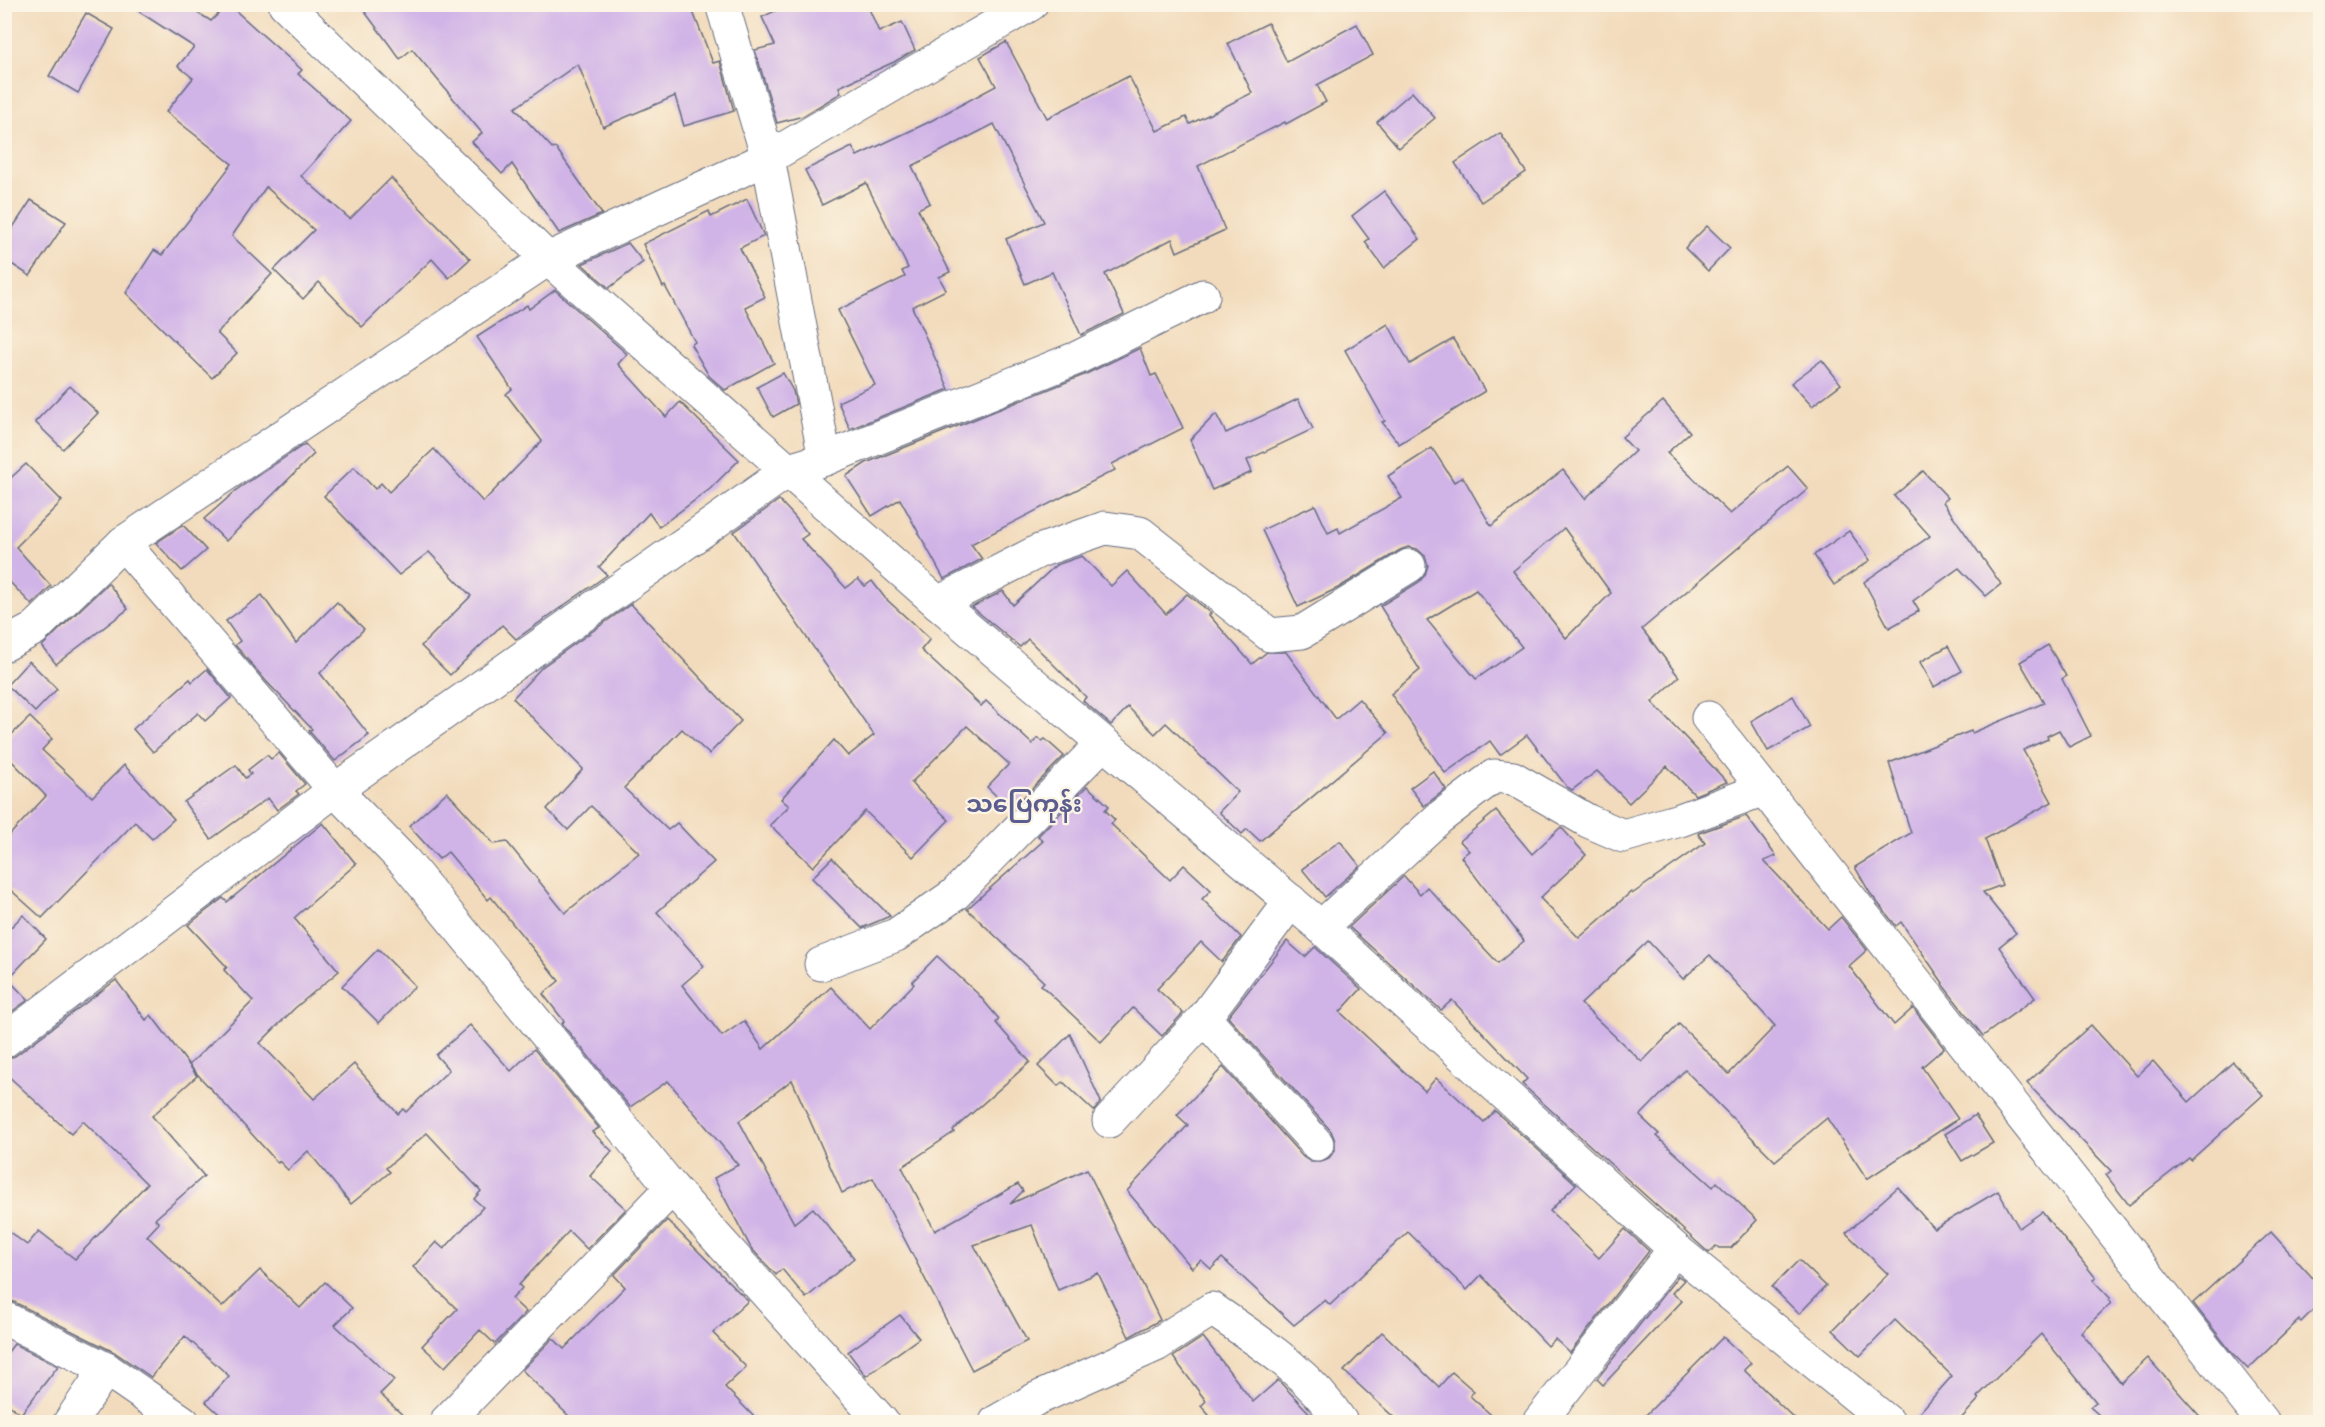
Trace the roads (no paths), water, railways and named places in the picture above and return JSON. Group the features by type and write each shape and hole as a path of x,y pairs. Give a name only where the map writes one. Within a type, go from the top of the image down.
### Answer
{"street":[{"path":"285,4 548,259 938,603 1321,927 1675,1250 1887,1422"},
{"path":"722,4 768,158 825,459"},
{"path":"4,645 34,629 123,543 548,259 768,158 1031,4"},
{"path":"4,1041 335,790 789,470 825,459 1077,358 1203,296"},
{"path":"938,603 1039,551 1105,528 1140,533 1270,635 1302,632 1409,566"},
{"path":"123,543 335,790 405,862 672,1188 882,1422"},
{"path":"1708,718 2263,1422"},
{"path":"821,964 896,935 954,895 1103,743"},
{"path":"1321,927 1439,818 1494,776 1514,778 1588,821 1623,836 1680,820 1764,789"},
{"path":"1109,1121 1204,1018 1291,901"},
{"path":"1204,1018 1317,1143"},
{"path":"446,1422 672,1188"},
{"path":"1539,1422 1675,1250"},
{"path":"996,1422 1036,1399 1156,1345 1212,1309 1287,1360 1330,1406 1341,1422"},
{"path":"4,1318 106,1369 183,1422"},
{"path":"70,1422 106,1369"}],"district":[{"name":"သပြေကုန်း","path":"1024,804"}]}
